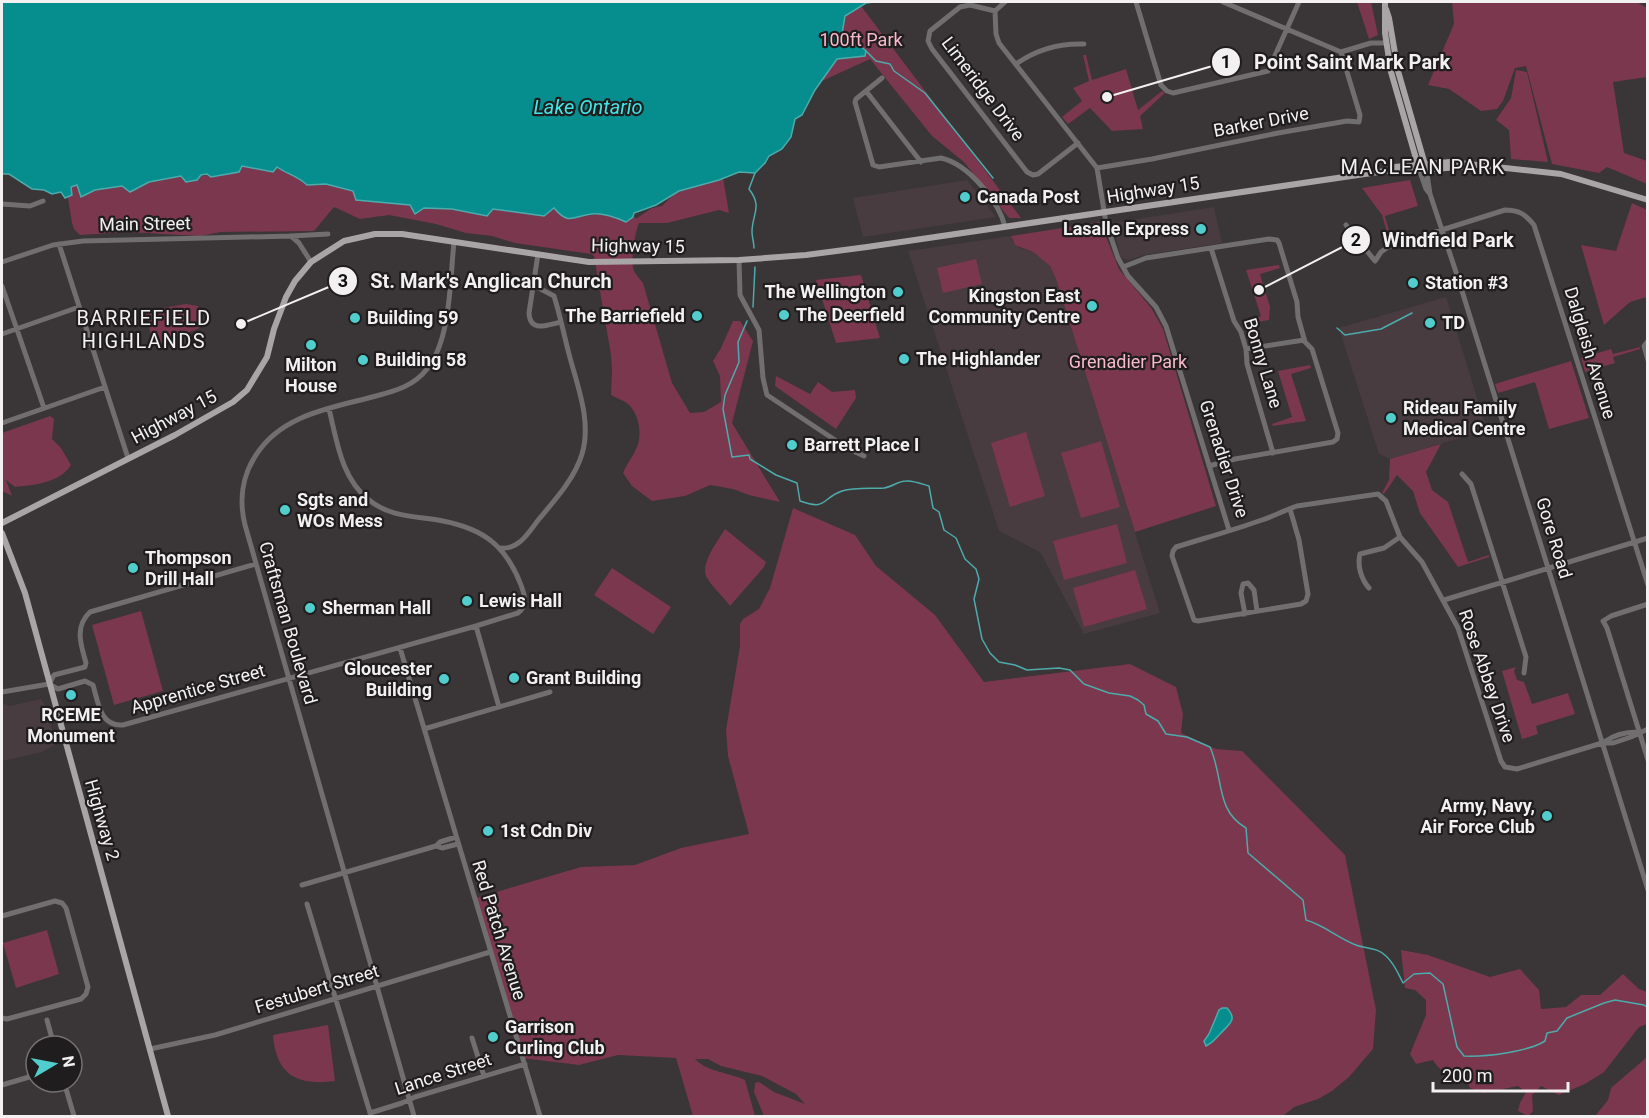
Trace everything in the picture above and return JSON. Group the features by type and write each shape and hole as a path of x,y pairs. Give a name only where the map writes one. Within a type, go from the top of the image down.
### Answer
{"main road":[{"name":"Gore Road","path":"1385,5 1386,43 1396,92 1422,166"},
{"name":"Gore Road","path":"1385,5 1398,71 1422,166"},
{"name":"Highway 15","path":"2,523 175,435 233,402 247,390 267,357 274,329 295,280 311,262 344,241 375,234 409,235 589,262 652,263 740,260 844,250 1392,170 1395,172 1422,166 1476,165 1561,174 1647,200"},
{"name":"Highway 2","path":"2,533 25,593 168,1116"}],"street":[{"path":"1005,2 995,11 996,34 999,43 1097,168"},
{"path":"1136,2 1161,85 1167,92 1173,93 1268,71 1299,2"},
{"path":"1222,2 1341,52 1371,43 1386,43"},
{"name":"Limeridge Drive","path":"995,11 970,6 960,7 930,31 928,41 932,49 1027,172 1033,175 1038,174 1078,143"},
{"path":"1016,64 1029,54 1045,48 1065,43 1084,44"},
{"name":"Barker Drive","path":"1097,168 1278,133 1359,122 1360,115 1341,52"},
{"path":"882,78 856,99 855,107 873,165 879,167 941,158 969,172 998,207 1005,227"},
{"path":"866,91 921,162"},
{"name":"Gore Road","path":"1422,166 1426,189 1431,194 1443,229 1647,890"},
{"name":"Grenadier Drive","path":"1097,168 1111,241 1128,276 1156,307 1166,326 1229,530 1290,508 1378,494 1386,501 1400,537 1422,562 1444,600"},
{"path":"2,204 30,206 43,201"},
{"name":"Dalgleish Avenue","path":"1346,225 1375,261 1388,247 1443,229 1506,210 1516,210 1526,215 1534,225 1647,585"},
{"name":"Main Street","path":"2,262 59,244 110,239 328,234"},
{"path":"291,236 299,243 311,262"},
{"path":"1123,267 1146,258 1269,239 1277,240 1297,302 1304,340 1312,350 1338,433 1337,439 1333,442 1235,459 1209,466"},
{"name":"Craftsman Boulevard","path":"414,1116 288,680 245,525 242,502 243,486 252,461 261,447 284,426 304,416 402,388 415,381 427,370 438,354 443,337 454,242"},
{"path":"59,244 128,458"},
{"name":"Bonny Lane","path":"1211,248 1234,321 1241,332 1247,364 1273,453"},
{"path":"538,254 529,313 530,321 533,326 538,327 561,322"},
{"path":"740,260 740,295 759,330 763,378 767,394 848,448 864,456"},
{"path":"510,560 512,548 549,508 570,479 582,455 585,441 584,413 554,296 534,285"},
{"path":"2,286 44,408"},
{"path":"2,334 79,307"},
{"path":"1246,349 1304,340"},
{"path":"1647,340 1644,346 1647,360"},
{"path":"2,423 105,387"},
{"path":"329,409 342,461 350,480 370,501 398,515 445,521 475,531 501,548 512,548"},
{"path":"1462,474 1471,484 1503,582 1526,657 1524,673"},
{"path":"1229,530 1176,547 1173,551 1172,556 1194,620 1245,614 1301,604 1306,601 1308,594 1299,540 1290,508"},
{"path":"1369,588 1362,581 1360,554 1384,548 1400,537"},
{"path":"1444,600 1647,538"},
{"name":"Apprentice Street","path":"49,684 58,689 89,681 93,685 101,714 109,722 118,726 476,626 524,609 526,602 524,594 510,560 501,548"},
{"path":"2,692 49,684 54,675 85,667 80,629 82,622 90,612 256,564"},
{"path":"1245,614 1241,592 1243,584 1248,583 1254,590 1257,611"},
{"name":"Rose Abbey Drive","path":"1444,600 1462,637 1501,762 1505,766 1517,769 1602,743 1611,737 1647,729"},
{"path":"1647,604 1603,621 1647,760"},
{"path":"476,626 499,707"},
{"name":"Red Patch Avenue","path":"400,648 540,1116"},
{"path":"424,729 550,692"},
{"path":"302,885 436,846 440,842 456,837"},
{"path":"436,846 442,848 458,844"},
{"path":"2,916 55,901 62,903 66,908 88,987 81,999 7,1019 2,1018"},
{"path":"307,904 370,1115"},
{"name":"Festubert Street","path":"150,1049 204,1038 490,952"},
{"path":"47,1020 51,1034"},
{"path":"472,1038 483,1076"},
{"name":"Lance Street","path":"370,1115 525,1064"},
{"path":"2,1085 24,1079"},
{"path":"68,1094 74,1116"}],"shaded area":[{"path":"967,180 996,217 863,237 853,198"},
{"path":"1214,207 1222,243 1144,255 1129,260 1121,258 1112,223"},
{"path":"1011,236 1012,241 1020,248 1033,252 1050,266 1056,279 1160,613 1084,634 1040,552 999,531 908,251"},
{"path":"1446,297 1487,430 1390,459 1379,454 1339,328"},
{"path":"41,699 46,706 56,744 42,752 2,761 2,703 10,706"}],"green space":[{"path":"1357,2 1371,2 1378,35 1369,39"},
{"path":"1452,2 1637,2 1647,7 1647,77 1613,82 1624,153 1647,161 1647,184 1607,167 1599,173 1552,164 1526,66 1515,68 1503,101 1497,109 1481,111 1449,89 1428,85 1454,24"},
{"name":"100ft Park","path":"861,6 1021,218 1009,218 964,162 932,136 870,59 822,81 837,59 832,32 845,16"},
{"path":"1083,55 1086,55 1092,80 1126,69 1138,110 1162,91 1165,93 1140,116 1143,129 1112,131 1090,108 1068,124 1062,117 1082,101 1073,88 1089,81"},
{"path":"1516,70 1527,72 1548,162 1511,159 1509,130 1496,120 1511,98"},
{"path":"250,158 537,209 560,208 578,217 608,213 637,218 652,208 662,206 691,181 723,178 729,213 719,210 667,223 639,223 633,267 643,283 672,383 690,413 704,412 721,402 720,376 713,361 733,321 740,321 753,341 732,423 780,502 710,485 685,496 652,501 632,486 623,473 638,444 639,428 637,417 631,408 611,395 611,355 594,256 591,254 515,243 492,236 466,233 436,224 389,215 360,219 334,207 314,231 221,232 200,236 128,232 80,235 74,229 67,192 80,177 104,189 128,179 147,183 170,172 204,176"},
{"path":"1410,180 1418,206 1385,216 1391,238 1389,239 1382,215 1362,188"},
{"path":"1632,203 1647,210 1647,297 1630,302 1604,325 1581,245 1616,251"},
{"name":"Grenadier Park","path":"1100,222 1119,269 1152,309 1163,329 1216,506 1135,532 1056,279 1050,266 1033,252 1015,245 1011,236"},
{"path":"976,259 982,284 943,293 937,268"},
{"path":"1279,265 1280,268 1260,274 1270,307 1269,320 1246,324 1247,329 1241,322 1261,316 1246,270"},
{"path":"861,275 880,338 836,343 816,280"},
{"path":"186,304 198,306 200,328 154,346 145,311"},
{"path":"1640,347 1640,349 1613,357 1615,363 1585,372 1581,358 1611,349 1613,354"},
{"path":"1571,361 1589,418 1549,429 1535,382 1498,393 1495,384"},
{"path":"1310,365 1311,368 1291,374 1306,421 1273,426 1272,424 1292,417 1278,371"},
{"path":"776,376 810,394 818,382 832,392 855,390 856,398 836,429 775,386"},
{"path":"50,416 54,419 52,439 61,448 71,465 60,476 38,484 15,487 6,480 12,496 2,491 2,433"},
{"path":"1026,432 1045,496 1010,507 991,443"},
{"path":"1101,441 1120,507 1081,518 1061,453"},
{"path":"1441,444 1426,472 1432,490 1448,502 1468,562 1489,555 1489,557 1458,567 1420,513 1413,491 1397,475 1384,494 1382,493 1389,480 1390,459"},
{"path":"793,508 855,535 876,566 935,615 984,682 1130,664 1176,687 1183,714 1181,733 1216,749 1242,751 1345,855 1376,1010 1373,1049 1349,1077 1332,1091 1318,1099 1294,1107 1283,1116 764,1116 754,1092 755,1083 759,1082 774,1092 805,1104 796,1094 762,1076 721,1066 708,1059 695,1059 712,1069 745,1080 755,1116 693,1116 676,1058 618,1055 579,1065 522,1058 476,898 581,867 635,865 681,848 749,834 728,756 726,730 740,646 740,624 743,619 759,609 770,588"},
{"path":"1117,524 1127,563 1064,580 1053,541"},
{"path":"725,529 766,562 730,606 708,580 705,570 711,552"},
{"path":"612,568 671,607 653,634 594,595"},
{"path":"1135,570 1147,609 1084,627 1073,588"},
{"path":"141,611 163,691 114,705 92,625"},
{"path":"1516,667 1514,671 1517,680 1524,682 1532,704 1568,693 1575,714 1536,726 1538,734 1522,739 1502,671"},
{"path":"47,930 59,974 16,988 3,943"},
{"path":"1401,950 1428,955 1490,977 1520,969 1539,990 1541,1009 1566,1007 1581,995 1600,995 1623,974 1639,989 1647,992 1647,1024 1639,1027 1604,1072 1585,1084 1559,1095 1541,1086 1532,1095 1533,1111 1528,1116 1518,1111 1526,1092 1518,1086 1483,1093 1470,1088 1464,1075 1442,1070 1433,1060 1416,1064 1410,1054 1426,1015 1426,1000 1415,990 1405,988"},
{"path":"328,1025 335,1081 310,1082 291,1075 279,1060 273,1035"},
{"path":"1647,1057 1647,1116 1595,1116 1608,1100 1611,1088"}],"water":[{"name":"Lake Ontario","path":"2,2 874,2 866,3 845,16 841,40 863,48 866,51 865,56 837,59 815,90 802,115 795,119 791,137 782,149 769,156 755,173 739,172 679,191 656,205 634,213 633,217 626,222 596,214 568,218 559,214 554,208 544,216 493,209 487,216 452,209 424,208 415,214 410,205 356,200 353,191 326,184 307,185 277,167 273,172 242,166 239,172 211,177 207,174 201,175 197,180 186,182 181,176 149,182 130,192 122,186 95,190 81,197 77,185 71,187 72,195 65,198 61,192 52,194 44,190 32,189 9,174 2,174"},
{"path":"1222,1008 1227,1008 1230,1012 1231,1022 1206,1046 1204,1041"}],"waterway":[{"path":"866,51 876,61 890,64 894,71 925,93 993,178"},
{"path":"754,248 752,226 756,206 749,189 755,173"},
{"path":"753,307 755,267"},
{"path":"1337,328 1345,335 1381,329 1412,313"},
{"path":"747,321 738,342 739,362 725,395 723,409 732,457 749,455 750,459 776,475 797,483 800,501 815,505 842,491 884,488 903,481 929,486 933,508 939,512 944,530 956,538 965,559 976,569 979,579 974,599 982,639 990,653 999,662 1027,670 1059,668 1070,670 1084,684 1138,700 1144,705 1146,714 1158,721 1166,734 1187,737 1210,747 1225,803 1236,821 1246,828 1248,853 1303,900 1306,920 1356,945 1383,953 1394,965 1403,983 1414,974 1430,973 1443,984 1457,1047 1464,1056 1506,1053 1538,1045 1545,1041 1547,1033 1557,1031 1567,1018 1615,1000 1644,1005 1648,1008"}],"place":[{"name":"Point Saint Mark Park","path":"1107,97"},
{"name":"Canada Post","path":"965,197"},
{"name":"Lasalle Express","path":"1201,229"},
{"name":"Station #3","path":"1413,283"},
{"name":"Windfield Park","path":"1259,290"},
{"name":"The Wellington","path":"898,292"},
{"name":"Kingston East Community Centre","path":"1092,306"},
{"name":"The Deerfield","path":"784,315"},
{"name":"The Barriefield","path":"697,316"},
{"name":"Building 59","path":"355,318"},
{"name":"TD","path":"1430,323"},
{"name":"St. Mark's Anglican Church","path":"241,324"},
{"name":"Milton House","path":"311,345"},
{"name":"The Highlander","path":"904,359"},
{"name":"Building 58","path":"363,360"},
{"name":"Rideau Family Medical Centre","path":"1391,418"},
{"name":"Barrett Place I","path":"792,445"},
{"name":"Sgts and WOs Mess","path":"285,510"},
{"name":"Thompson Drill Hall","path":"133,568"},
{"name":"Lewis Hall","path":"467,601"},
{"name":"Sherman Hall","path":"310,608"},
{"name":"Grant Building","path":"514,678"},
{"name":"Gloucester Building","path":"444,679"},
{"name":"RCEME Monument","path":"71,695"},
{"name":"Army, Navy, Air Force Club","path":"1547,816"},
{"name":"1st Cdn Div","path":"488,831"},
{"name":"Garrison Curling Club","path":"493,1037"}],"district":[{"name":"MACLEAN PARK","path":"1423,167"},
{"name":"BARRIEFIELD HIGHLANDS","path":"144,330"}]}
